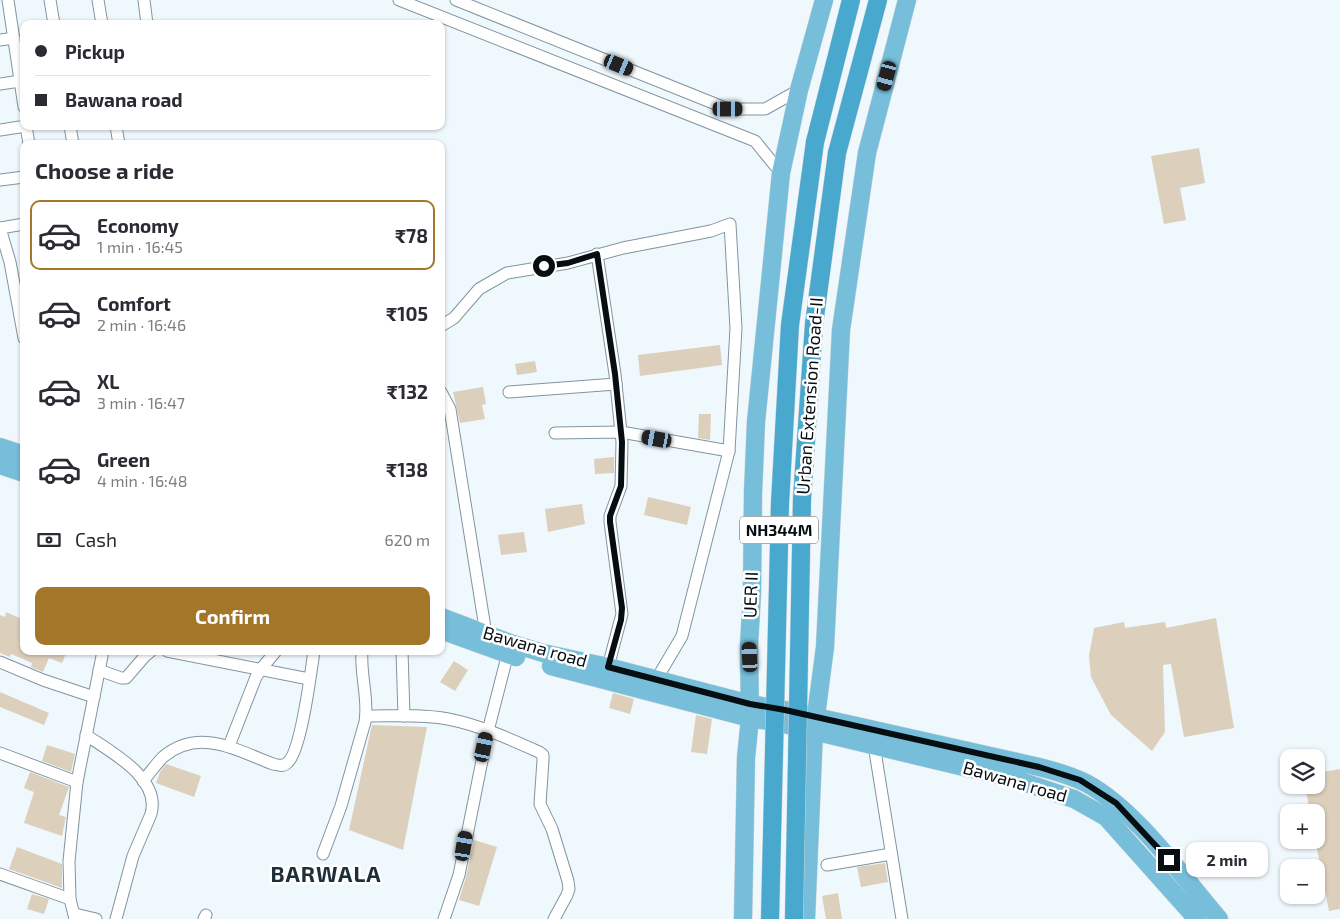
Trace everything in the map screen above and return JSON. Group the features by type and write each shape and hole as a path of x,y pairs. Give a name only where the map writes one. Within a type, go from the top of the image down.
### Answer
{"highway":[{"name":"Urban Extension Road-II","path":"770,919 780,503 789,335 815,142 852,0"},
{"name":"Urban Extension Road-II","path":"794,919 802,500 814,324 837,153 878,0"}],"main road":[{"name":"UER II","path":"743,919 746,758 750,711 749,646 756,422 781,173 799,90 824,0"},
{"path":"806,919 815,724 825,647 842,330 867,153 907,0"},
{"path":"0,447 20,453"},
{"path":"0,465 20,472"},
{"name":"Bawana road","path":"445,618 486,634 508,649 543,653 608,667 656,680 750,711"},
{"name":"Bawana road","path":"445,631 750,711 785,710 815,724 874,745 1014,779 1068,797 1098,811 1106,817 1197,919"},
{"name":"Bawana road","path":"815,724 1039,767 1088,784 1124,810 1219,919"}],"street":[{"path":"0,84 20,80 8,0"},
{"path":"50,0 53,20"},
{"path":"98,0 101,20"},
{"path":"144,0 147,20"},
{"path":"399,0 418,3 756,141 781,173"},
{"path":"456,0 728,109 765,108 799,90"},
{"path":"0,40 14,38"},
{"path":"0,130 20,127"},
{"path":"0,180 20,177"},
{"path":"445,324 454,318 479,289 499,276 516,270 568,263 597,254 712,231 730,224 736,328 729,451 682,636 656,680"},
{"path":"20,225 0,228 10,262 20,316"},
{"path":"597,254 621,432 622,479 610,516 610,522 622,614 608,667"},
{"path":"509,392 616,384"},
{"path":"445,400 450,409 486,634"},
{"path":"555,433 621,432 729,451"},
{"path":"444,919 459,874 488,730 508,649"},
{"path":"96,919 75,917 70,899 70,853 77,782 102,655"},
{"path":"99,670 126,678 146,655"},
{"path":"188,655 309,679"},
{"path":"229,746 260,669 272,655"},
{"path":"143,781 161,759 190,743 205,742 229,746 272,764 281,766 287,764 291,760 301,730 313,655"},
{"path":"323,854 342,806 366,716 362,655"},
{"path":"402,655 404,716"},
{"path":"0,662 43,680 94,697"},
{"path":"366,716 448,719 488,730 543,755 540,804 552,829 568,881 567,895 554,919"},
{"path":"86,735 131,765 143,781 151,798 152,808 133,856 116,919"},
{"path":"874,745 902,919"},
{"path":"0,753 77,782"},
{"path":"827,865 891,854"},
{"path":"0,874 70,899"}],"building":[{"path":"1199,148 1205,183 1180,188 1186,220 1164,224 1151,156"},
{"path":"720,345 722,365 640,376 638,355"},
{"path":"535,361 537,372 517,375 515,364"},
{"path":"483,387 486,404 482,405 485,419 460,423 453,392"},
{"path":"699,414 711,414 710,440 698,438"},
{"path":"614,457 614,473 595,474 594,459"},
{"path":"648,497 691,507 687,525 644,515"},
{"path":"582,504 585,524 548,532 545,509"},
{"path":"524,532 527,552 501,555 498,535"},
{"path":"6,612 20,618 20,655 65,655 62,663 49,658 43,672 31,667 32,663 11,654 10,657 0,653 0,615 5,617"},
{"path":"1216,618 1234,728 1184,737 1171,664 1163,665 1165,732 1152,751 1111,715 1091,677 1089,656 1094,628 1124,622 1125,628 1165,622 1166,628"},
{"path":"454,661 468,670 455,691 440,682"},
{"path":"0,692 49,713 44,725 0,707"},
{"path":"613,693 634,699 630,714 609,708"},
{"path":"696,715 712,719 707,754 691,752"},
{"path":"372,725 427,727 403,850 349,830"},
{"path":"47,745 75,754 71,772 42,761"},
{"path":"166,764 201,776 194,797 156,783 160,772"},
{"path":"1340,769 1340,909 1329,911 1325,890 1325,859 1319,859 1317,849 1325,849 1325,804 1309,804 1307,794 1325,794 1325,772"},
{"path":"30,772 69,787 59,815 66,817 62,836 24,823 34,792 24,788"},
{"path":"474,840 497,847 479,906 459,900"},
{"path":"17,847 62,864 62,888 9,869"},
{"path":"885,863 888,882 861,887 857,867"},
{"path":"838,893 842,919 826,919 822,896"},
{"path":"32,894 49,899 44,914 27,909"}],"district":[{"name":"BARWALA","path":"326,874"}],"route":[{"path":"544,266 568,263 597,254 609,327 622,442 622,479 610,516 610,529 622,614 608,667 750,704 785,710 1039,767 1080,780 1124,810 1169,860"}]}
